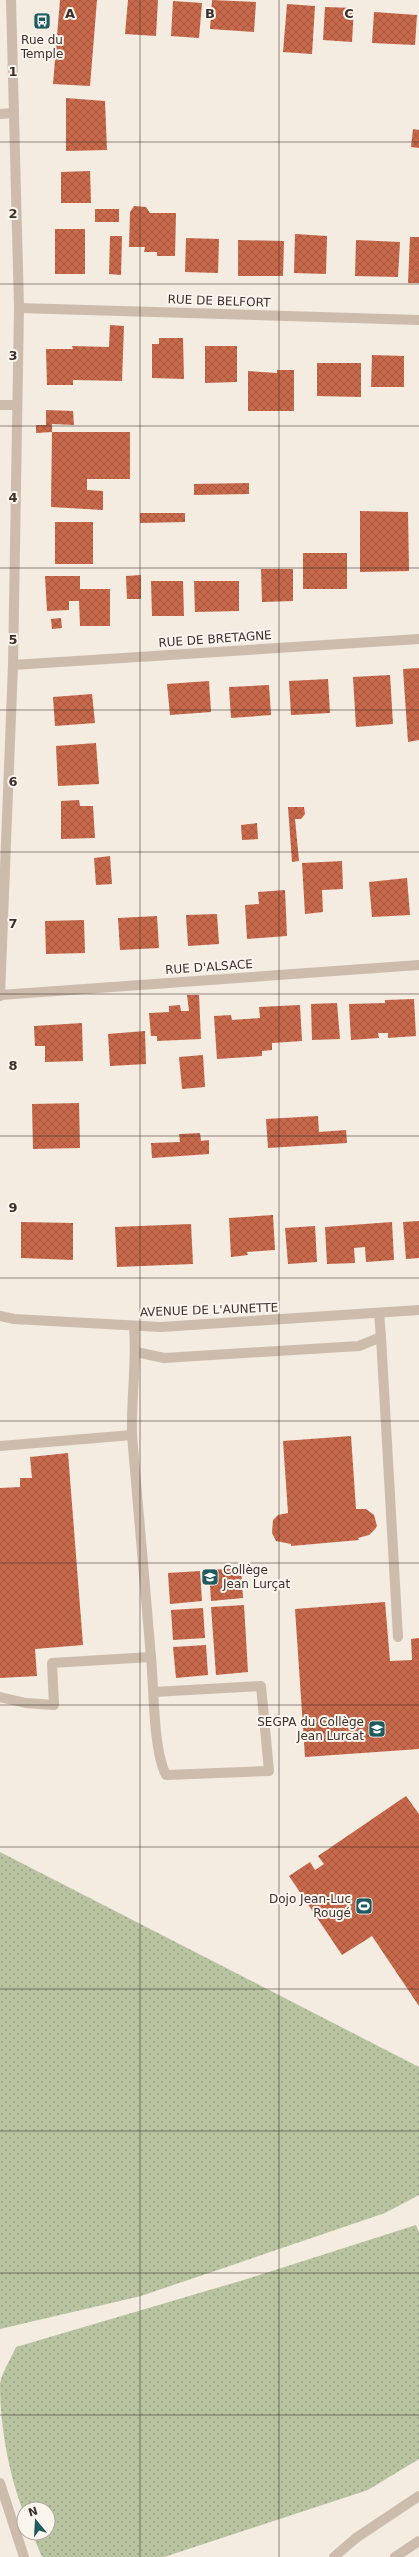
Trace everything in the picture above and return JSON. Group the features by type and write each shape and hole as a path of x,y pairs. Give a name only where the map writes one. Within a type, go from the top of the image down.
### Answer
{"street":[{"path":"0,995 4,769 13,666 19,308 11,0"},
{"path":"0,114 13,113"},
{"name":"RUE DE BELFORT","path":"19,308 419,320"},
{"path":"0,405 17,405"},
{"name":"RUE DE BRETAGNE","path":"13,666 419,639"},
{"name":"RUE D'ALSACE","path":"0,995 419,965"},
{"name":"AVENUE DE L'AUNETTE","path":"0,1316 14,1319 161,1327 419,1310"},
{"path":"379,1313 398,1637"},
{"path":"134,1326 136,1352 131,1411 132,1435 160,1764 166,1775 269,1771 261,1686 154,1692"},
{"path":"136,1352 164,1358 359,1346 381,1337"},
{"path":"0,1446 132,1435"},
{"path":"0,1697 26,1703 54,1705 52,1663 151,1657"},
{"path":"0,2483 24,2557"},
{"path":"334,2557 356,2538 419,2496"},
{"path":"395,2557 419,2541"}],"green space":[{"path":"0,1852 419,2067 419,2195 385,2213 141,2296 0,2329"},
{"path":"416,2225 419,2233 419,2459 368,2490 164,2557 42,2557 35,2541 56,2541 56,2501 20,2501 6,2450 0,2400 0,2384 16,2347 247,2279"}],"building":[{"path":"60,0 97,0 90,86 53,84"},
{"path":"128,0 158,0 156,36 125,34"},
{"path":"212,0 256,2 254,32 210,29"},
{"path":"173,1 202,3 199,38 171,36"},
{"path":"287,4 315,6 312,54 283,52"},
{"path":"325,7 354,8 352,42 323,40"},
{"path":"374,12 417,15 415,45 372,43"},
{"path":"66,98 105,101 107,150 66,151"},
{"path":"413,129 419,130 419,148 411,147"},
{"path":"90,171 91,203 61,203 61,172"},
{"path":"134,206 146,207 150,213 176,213 175,256 157,256 157,252 144,252 145,247 129,247 130,212"},
{"path":"95,209 119,209 119,222 95,222"},
{"path":"55,229 85,229 85,274 55,274"},
{"path":"295,234 327,236 326,274 294,273"},
{"path":"110,236 122,236 121,275 109,274"},
{"path":"410,237 419,237 419,283 408,283"},
{"path":"186,238 219,239 218,273 185,272"},
{"path":"238,240 284,241 283,276 238,276"},
{"path":"356,240 400,242 398,277 355,276"},
{"path":"110,325 124,326 122,381 73,380 73,385 47,385 46,349 73,349 72,346 109,347"},
{"path":"159,338 183,338 184,379 152,378 152,344 159,344"},
{"path":"205,346 237,346 237,382 205,383"},
{"path":"372,355 404,356 404,387 371,387"},
{"path":"317,363 361,363 361,397 317,396"},
{"path":"277,370 294,370 294,411 248,411 248,371 277,373"},
{"path":"46,410 73,411 74,425 52,424 52,432 36,433 36,425 46,425"},
{"path":"52,432 130,432 130,479 87,479 87,490 103,491 103,510 51,507"},
{"path":"249,483 249,494 194,495 194,484"},
{"path":"360,511 408,512 409,571 360,572"},
{"path":"140,513 185,513 185,522 140,523"},
{"path":"55,522 93,522 93,564 55,564"},
{"path":"303,553 347,553 347,589 303,589"},
{"path":"261,569 293,569 293,601 262,602"},
{"path":"141,575 141,599 127,599 126,576"},
{"path":"45,576 80,576 80,589 110,589 110,626 80,626 79,601 69,601 69,610 47,611"},
{"path":"151,581 183,581 184,616 152,616"},
{"path":"194,581 239,581 239,611 195,612"},
{"path":"61,618 62,628 52,629 51,619"},
{"path":"419,668 419,740 408,742 403,669"},
{"path":"390,675 393,724 356,727 353,677"},
{"path":"328,679 330,713 291,715 289,681"},
{"path":"209,681 211,712 170,715 167,684"},
{"path":"269,685 271,715 231,718 229,687"},
{"path":"92,694 95,723 55,726 53,697"},
{"path":"96,743 99,784 58,786 56,746"},
{"path":"79,800 80,806 93,806 95,838 61,839 61,801"},
{"path":"288,807 304,807 305,814 301,819 295,819 299,861 292,862"},
{"path":"257,823 258,839 242,840 241,825"},
{"path":"110,856 112,884 96,885 94,858"},
{"path":"342,861 343,889 322,890 323,912 305,914 302,863"},
{"path":"407,878 410,915 372,917 369,882"},
{"path":"285,890 287,936 247,939 245,905 259,904 258,892"},
{"path":"217,914 219,944 188,946 186,915"},
{"path":"157,916 159,948 120,950 118,918"},
{"path":"84,920 85,953 46,954 45,921"},
{"path":"187,995 199,995 201,1039 157,1041 157,1036 151,1036 149,1013 169,1012 169,1006 180,1005 181,1011 189,1011"},
{"path":"414,999 416,1036 388,1038 388,1033 378,1033 379,1038 351,1040 349,1004 385,1003 385,1000"},
{"path":"337,1003 340,1039 312,1040 311,1004"},
{"path":"300,1005 302,1041 272,1043 272,1050 262,1051 262,1056 217,1059 214,1016 231,1015 232,1020 260,1018 259,1007"},
{"path":"82,1023 83,1061 45,1062 45,1046 35,1046 34,1026"},
{"path":"145,1031 146,1064 110,1066 108,1034"},
{"path":"203,1055 205,1087 182,1089 179,1057"},
{"path":"79,1103 80,1148 33,1149 32,1104"},
{"path":"318,1116 319,1132 346,1130 347,1143 268,1148 266,1119"},
{"path":"200,1133 201,1141 209,1140 209,1154 152,1158 151,1143 180,1142 179,1134"},
{"path":"273,1215 275,1250 247,1252 248,1255 231,1257 229,1218"},
{"path":"419,1221 419,1258 406,1259 403,1222"},
{"path":"21,1222 73,1223 73,1260 21,1258"},
{"path":"392,1222 394,1260 366,1262 365,1247 354,1248 355,1263 327,1264 325,1227"},
{"path":"191,1224 193,1264 117,1267 115,1227"},
{"path":"315,1226 317,1262 288,1264 285,1228"},
{"path":"351,1436 356,1509 366,1509 374,1515 377,1526 375,1529 369,1535 358,1538 359,1540 291,1546 291,1544 276,1541 272,1533 273,1520 278,1515 288,1513 283,1441"},
{"path":"68,1453 83,1645 35,1649 37,1676 0,1678 0,1488 20,1487 20,1478 32,1478 30,1457"},
{"path":"241,1568 243,1598 211,1601 209,1570"},
{"path":"200,1571 202,1601 170,1604 168,1573"},
{"name":"Collège Jean Lurçat","path":"385,1602 390,1661 412,1660 411,1639 419,1638 419,1749 305,1757 295,1609"},
{"path":"244,1605 248,1672 216,1675 211,1607"},
{"path":"203,1608 205,1638 173,1640 171,1610"},
{"path":"206,1645 208,1675 176,1678 173,1647"},
{"name":"Dojo Jean-Luc Rougé","path":"406,1796 419,1814 419,2006 372,1936 342,1955 289,1876 310,1862 315,1870 324,1864 318,1856"}],"place":[{"name":"Rue du Temple","path":"42,21"},
{"name":"Collège Jean Lurçat","path":"210,1577"},
{"name":"SEGPA du Collège Jean Lurcat","path":"377,1729"},
{"name":"Dojo Jean-Luc Rougé","path":"364,1906"}]}
